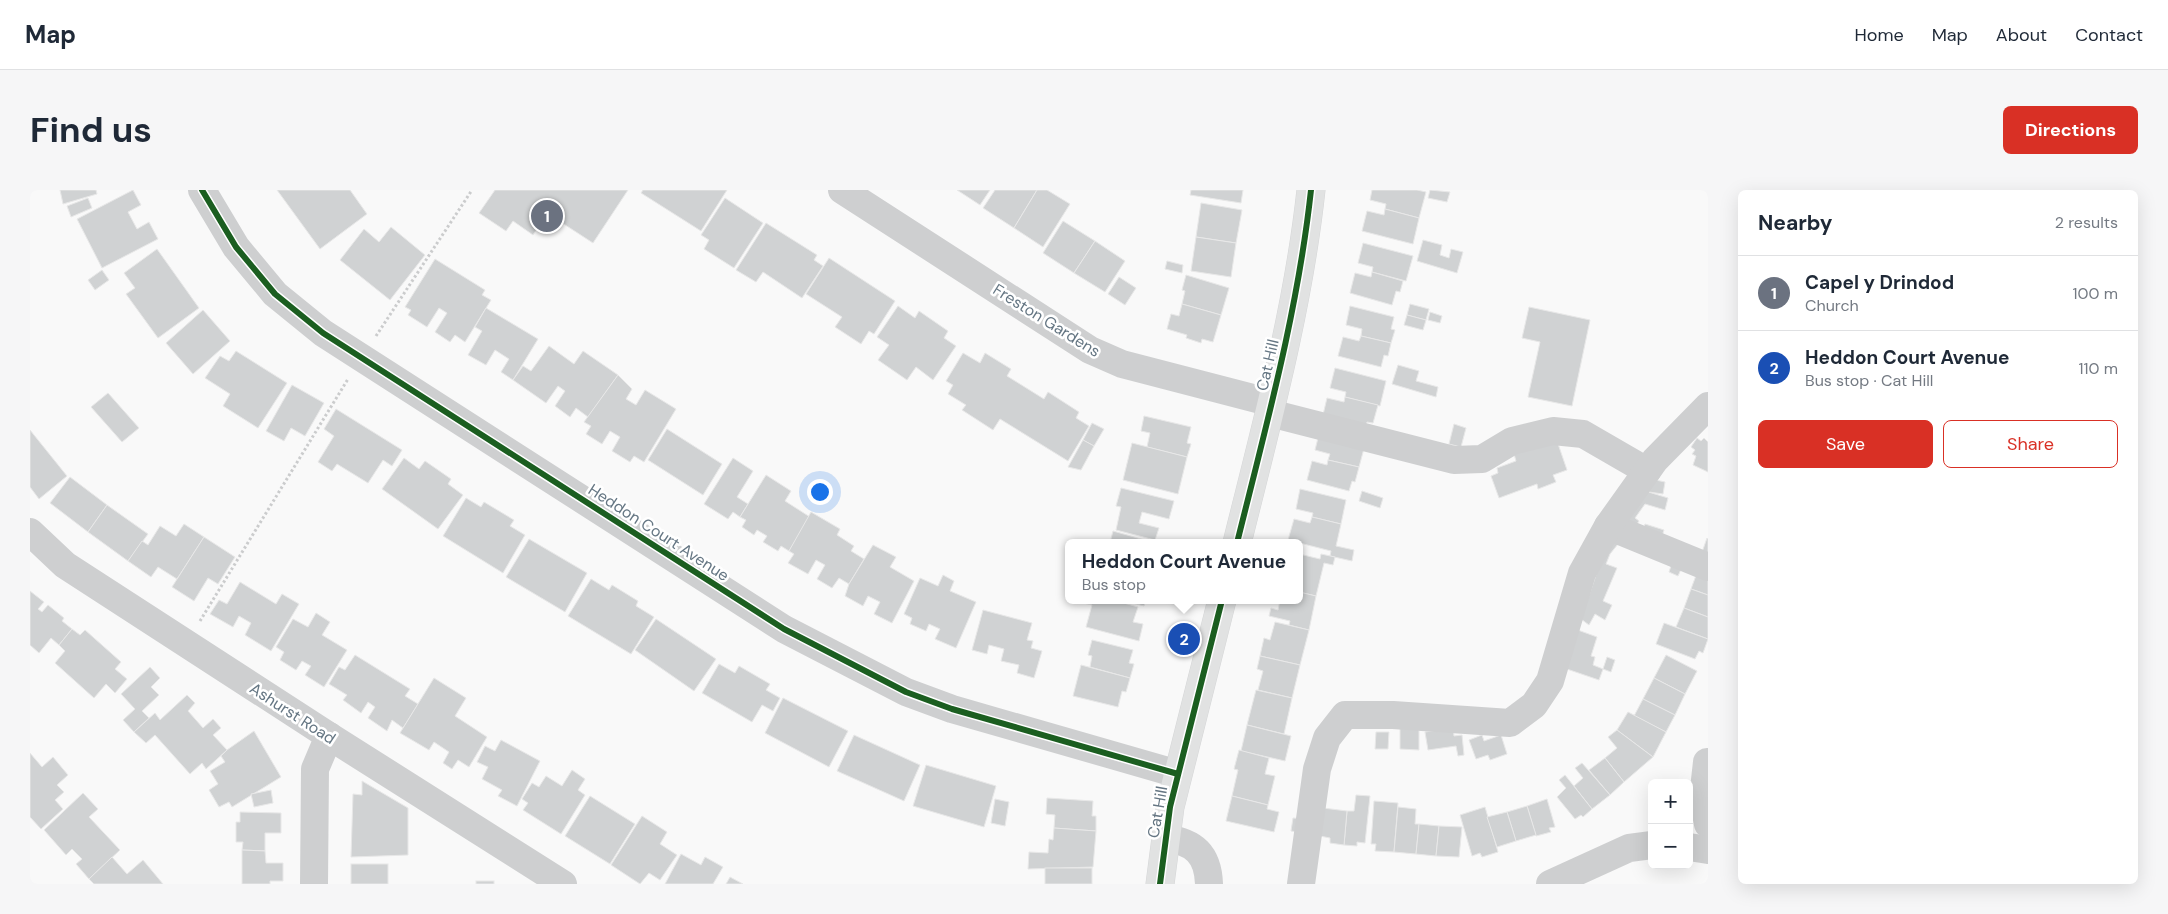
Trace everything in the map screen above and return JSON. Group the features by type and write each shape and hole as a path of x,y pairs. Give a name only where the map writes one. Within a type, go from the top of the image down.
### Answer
{"main road":[{"name":"Cat Hill","path":"1238,539 1288,333 1305,243 1311,190"},
{"name":"Cat Hill","path":"1160,884 1166,838 1178,774 1221,604"}],"street":[{"name":"Heddon Court Avenue","path":"202,190 236,247 275,294 323,333 784,629 906,692 952,709 1178,774"},
{"name":"Freston Gardens","path":"842,190 1090,350 1122,364 1271,408"},
{"path":"1301,884 1317,769 1327,738 1345,715 1393,715 1510,724 1534,705 1550,681 1582,572 1608,526 1655,460 1708,406"},
{"name":"Cat Hill","path":"1271,408 1454,460 1482,459 1512,441 1553,431 1583,434 1647,471"},
{"path":"1608,526 1708,567"},
{"name":"Ashurst Road","path":"30,532 65,565 329,736 563,884"},
{"path":"314,884 315,769 329,736"},
{"path":"1693,781 1708,762"},
{"path":"1708,762 1703,798 1708,824"},
{"path":"1560,882 1640,847 1648,832"},
{"path":"1166,838 1193,845 1207,869 1211,884"},
{"path":"1693,848 1708,850"}],"path":[{"path":"186,643 362,357 472,190"}],"building":[{"path":"60,190 96,190 97,194 63,204"},
{"path":"133,190 141,205 128,212 137,229 149,222 158,239 102,268 77,219"},
{"path":"277,190 350,190 367,214 320,249"},
{"path":"495,190 628,190 593,243 556,219 547,233 538,227 533,235 513,221 506,231 479,213"},
{"path":"643,190 727,190 701,231 641,193"},
{"path":"957,190 990,190 980,205"},
{"path":"995,190 1037,190 1014,228 983,208"},
{"path":"1037,190 1047,190 1070,204 1043,247 1014,228"},
{"path":"1191,190 1243,190 1241,203 1190,195"},
{"path":"1372,190 1417,190 1426,192 1419,218 1385,209 1386,204 1370,200"},
{"path":"1430,190 1450,192 1447,202 1428,198"},
{"path":"88,198 92,208 71,217 67,206"},
{"path":"725,198 763,223 734,268 704,249 709,240 701,235"},
{"path":"1201,203 1242,210 1236,243 1196,237"},
{"path":"1385,209 1419,218 1413,244 1362,231 1367,211 1384,215"},
{"path":"1063,221 1095,241 1074,273 1043,253"},
{"path":"766,223 817,255 814,260 823,266 802,298 763,272 756,282 736,270"},
{"path":"391,227 425,255 390,300 340,260 364,229 379,242"},
{"path":"1196,237 1236,243 1231,277 1191,271"},
{"path":"1423,240 1442,245 1440,255 1449,258 1451,249 1463,252 1457,273 1417,261"},
{"path":"1095,241 1125,261 1105,292 1074,273"},
{"path":"1363,243 1413,256 1406,281 1372,272 1373,267 1358,263"},
{"path":"157,249 199,308 158,338 126,294 135,288 124,273"},
{"path":"829,258 895,301 874,334 869,331 861,344 835,327 842,317 806,294"},
{"path":"435,259 485,290 482,295 491,300 465,342 455,335 450,342 435,332 447,313 439,308 427,327 408,315 411,310 405,307"},
{"path":"1167,261 1183,265 1182,273 1165,269"},
{"path":"102,270 109,280 95,290 88,280"},
{"path":"1372,272 1403,281 1400,292 1396,291 1392,305 1350,293 1355,273 1371,277"},
{"path":"1186,275 1229,288 1221,315 1182,304 1185,291 1182,290"},
{"path":"1119,277 1136,288 1125,305 1108,294"},
{"path":"1182,304 1221,315 1213,342 1202,339 1201,343 1186,338 1187,335 1167,329 1171,314 1179,316"},
{"path":"1410,304 1429,309 1426,320 1407,315"},
{"path":"898,306 915,318 919,311 948,331 944,338 956,346 933,380 916,367 907,380 878,360 889,345 877,337"},
{"path":"1350,306 1394,317 1391,329 1395,330 1391,343 1361,336 1362,329 1346,325"},
{"path":"1529,307 1590,320 1572,406 1528,397 1540,342 1522,338"},
{"path":"486,308 538,339 513,380 501,372 509,359 495,350 486,365 468,355 482,331 475,327"},
{"path":"203,310 230,341 193,374 166,343"},
{"path":"1430,312 1442,316 1440,323 1428,320"},
{"path":"1407,315 1426,320 1423,330 1404,325"},
{"path":"1361,336 1391,343 1388,356 1384,355 1381,367 1338,356 1343,337 1359,341"},
{"path":"549,346 574,364 583,351 618,375 588,417 576,408 570,417 555,406 565,391 558,386 546,403 513,380 523,366 531,371"},
{"path":"236,351 287,383 258,428 223,406 230,394 205,378 220,356 229,361"},
{"path":"963,353 980,363 985,353 1011,369 1007,376 1044,399 1048,392 1079,412 1076,418 1089,426 1068,461 1000,419 993,430 962,410 966,405 948,394 953,385 946,381"},
{"path":"1398,365 1419,371 1416,381 1438,387 1436,397 1392,384"},
{"path":"1335,368 1386,381 1380,406 1345,397 1346,392 1330,388"},
{"path":"618,375 632,389 626,399 636,405 645,390 676,409 644,462 634,456 630,462 612,451 620,437 610,431 602,444 586,434 591,426 584,422"},
{"path":"292,385 324,403 305,436 291,428 284,441 266,431"},
{"path":"108,393 139,428 122,442 91,407"},
{"path":"1345,397 1378,405 1373,423 1367,422 1365,429 1322,419 1327,398 1344,402"},
{"path":"336,409 402,450 392,466 383,460 368,483 337,464 332,471 318,462 334,436 324,429"},
{"path":"1144,416 1191,427 1187,443 1191,444 1187,457 1147,447 1150,433 1141,431"},
{"path":"1092,423 1104,429 1094,446 1083,440"},
{"path":"1454,424 1466,428 1461,447 1449,444"},
{"path":"667,429 722,464 703,495 648,460"},
{"path":"30,430 67,476 39,499 30,487"},
{"path":"1320,430 1366,441 1359,467 1328,460 1330,454 1315,450"},
{"path":"1556,438 1567,470 1553,475 1556,482 1538,489 1537,484 1499,498 1491,476 1498,473 1497,468 1516,461 1514,454"},
{"path":"1697,438 1701,441 1704,438 1708,442 1708,472 1693,465 1696,456 1692,454 1695,450 1691,447"},
{"path":"1083,440 1094,446 1081,470 1068,467"},
{"path":"1132,443 1187,457 1178,494 1123,480"},
{"path":"404,458 419,469 425,461 451,479 448,484 463,495 438,529 382,489"},
{"path":"733,458 753,471 737,497 748,504 740,517 733,512 728,519 704,504"},
{"path":"1328,460 1359,467 1355,482 1352,481 1349,491 1307,480 1312,461 1327,465"},
{"path":"766,475 791,491 785,501 810,517 789,551 781,546 778,551 763,542 767,536 757,530 754,535 742,527 746,520 740,517"},
{"path":"70,477 107,505 88,532 50,503"},
{"path":"1651,479 1665,482 1663,494 1649,492"},
{"path":"1121,488 1174,501 1169,519 1142,512 1139,523 1159,528 1155,539 1116,530 1121,507 1116,506"},
{"path":"1300,489 1346,500 1341,524 1312,517 1313,513 1296,509"},
{"path":"1642,490 1668,498 1665,510 1645,504 1635,518 1639,521 1632,531 1618,523"},
{"path":"1362,491 1383,498 1380,508 1359,501"},
{"path":"466,498 481,507 484,502 514,520 510,526 525,535 503,573 443,536"},
{"path":"107,505 148,534 128,561 88,532"},
{"path":"811,512 840,529 837,535 854,546 851,551 864,559 849,584 839,578 832,588 817,579 825,565 816,560 808,574 788,563 794,554 789,551"},
{"path":"1312,517 1341,524 1336,546 1354,550 1352,561 1330,556 1331,551 1303,544 1303,539 1288,539 1294,519 1310,523"},
{"path":"184,524 204,537 177,579 158,567 151,577 128,561 142,541 148,545 160,526 176,536"},
{"path":"1645,524 1664,530 1660,542 1641,536"},
{"path":"1113,531 1141,539 1111,539"},
{"path":"204,537 235,557 218,584 208,578 194,601 172,587"},
{"path":"1609,537 1618,544 1610,554 1606,564 1617,568 1603,601 1612,605 1605,620 1595,614 1589,625 1581,619"},
{"path":"529,539 587,573 565,612 506,577"},
{"path":"1708,539 1708,561 1700,558"},
{"path":"873,545 896,557 890,567 914,581 892,623 874,614 880,602 868,596 863,606 845,596 849,584"},
{"path":"1321,554 1335,557 1333,565 1324,563 1316,596 1303,593 1303,555 1320,559"},
{"path":"1672,563 1682,567 1678,576 1669,572"},
{"path":"1698,570 1708,574 1708,595 1691,589"},
{"path":"943,575 954,581 950,591 976,602 956,648 935,639 940,629 929,624 926,631 910,624 912,618 904,614 920,578 938,586"},
{"path":"591,579 609,590 612,585 638,601 636,606 654,617 631,654 568,616"},
{"path":"240,582 276,604 282,594 299,604 271,651 245,635 251,623 239,616 233,627 210,614 219,600 227,604"},
{"path":"1691,589 1708,595 1708,617 1684,608"},
{"path":"30,591 44,602 38,609 42,612 48,605 64,618 62,621 72,629 59,645 51,638 39,653 30,645"},
{"path":"1303,593 1316,596 1309,630 1289,625 1290,621 1269,616 1271,608 1278,610 1279,604 1303,604"},
{"path":"1088,604 1127,604 1138,607 1133,622 1143,624 1139,641 1086,627 1092,605"},
{"path":"1684,608 1708,617 1708,639 1676,627"},
{"path":"983,610 1032,623 1027,640 1033,641 1031,648 1042,651 1034,678 1017,673 1019,665 1001,661 1004,649 989,645 987,654 972,650"},
{"path":"316,613 330,622 322,635 347,650 324,687 305,675 311,666 302,661 296,670 280,660 284,652 276,647 293,619 308,627"},
{"path":"656,619 716,659 694,691 635,650"},
{"path":"1275,622 1309,630 1300,665 1260,656 1264,638 1270,640"},
{"path":"1664,623 1708,639 1703,653 1699,651 1695,659 1656,644"},
{"path":"72,629 80,635 85,630 121,662 115,669 127,679 115,693 106,684 94,698 55,663 65,651 59,645"},
{"path":"1575,629 1597,637 1591,656 1595,657 1593,665 1603,669 1599,680 1561,667"},
{"path":"1092,640 1133,650 1129,663 1134,664 1130,678 1090,667 1092,656 1088,655"},
{"path":"355,655 410,689 405,696 418,704 403,728 392,720 387,731 368,718 375,707 368,702 361,713 343,700 347,695 329,684 339,667 345,670"},
{"path":"1666,655 1697,671 1685,694 1654,678"},
{"path":"1260,656 1300,665 1292,698 1258,690 1263,671 1257,669"},
{"path":"1607,657 1615,660 1611,672 1603,669"},
{"path":"719,664 735,673 739,666 770,684 766,690 780,698 773,711 762,705 752,722 702,693"},
{"path":"1081,665 1130,678 1126,692 1122,691 1118,707 1073,696"},
{"path":"150,667 160,678 151,687 159,695 142,711 149,718 134,732 123,720 135,709 121,694"},
{"path":"434,678 466,698 455,716 487,737 469,767 458,760 452,769 443,763 449,752 434,742 429,750 400,733"},
{"path":"1654,678 1685,694 1675,715 1643,699"},
{"path":"1256,690 1292,698 1284,734 1247,725"},
{"path":"187,695 195,703 188,711 203,728 213,719 221,728 213,735 227,750 206,769 202,763 190,774 155,735 146,743 134,732 155,713 160,720"},
{"path":"783,698 848,731 829,767 765,733"},
{"path":"1643,699 1675,715 1666,732 1634,716"},
{"path":"1628,712 1666,732 1653,757 1617,730"},
{"path":"1247,725 1291,736 1285,761 1241,751"},
{"path":"1400,728 1419,728 1419,750 1400,749"},
{"path":"1453,728 1454,736 1462,735 1464,755 1458,756 1456,746 1428,750 1425,732"},
{"path":"1617,730 1653,757 1624,782 1605,758 1617,748 1608,737"},
{"path":"254,731 281,777 232,807 229,802 219,807 209,790 218,784 210,771 225,762 221,756 227,750"},
{"path":"1376,732 1389,732 1388,749 1375,749"},
{"path":"854,735 920,765 904,801 837,771"},
{"path":"1482,735 1484,741 1501,735 1507,754 1490,760 1488,755 1476,759 1469,740"},
{"path":"501,740 540,761 517,806 498,796 502,790 482,779 488,767 477,762 485,746 495,751"},
{"path":"1239,750 1269,758 1265,774 1275,776 1268,805 1232,796 1238,770 1234,769"},
{"path":"30,753 42,767 53,757 68,775 57,785 64,792 55,800 63,809 41,829 30,817"},
{"path":"1605,758 1624,782 1610,795 1589,770"},
{"path":"1582,763 1610,795 1592,809 1574,786 1583,778 1575,768"},
{"path":"926,765 996,786 984,827 913,806"},
{"path":"572,770 585,779 578,790 585,795 561,834 523,810 528,803 522,799 532,783 539,787 546,776 562,786"},
{"path":"1565,775 1592,809 1583,817 1581,815 1575,819 1557,797 1566,788 1559,780"},
{"path":"362,781 408,808 408,855 351,857 353,794 362,795"},
{"path":"271,790 273,803 254,807 251,794"},
{"path":"83,793 98,809 89,817 120,850 89,879 76,864 82,859 72,849 66,855 44,830"},
{"path":"1356,795 1370,796 1365,843 1357,842 1357,846 1344,845 1347,811 1354,811"},
{"path":"590,796 635,824 610,864 565,836"},
{"path":"1232,796 1268,805 1267,809 1279,812 1274,832 1226,821"},
{"path":"1047,798 1093,801 1092,816 1096,816 1096,831 1054,828 1055,815 1046,814"},
{"path":"995,799 1009,802 1005,826 991,823"},
{"path":"1547,799 1555,827 1549,828 1551,832 1536,836 1527,806"},
{"path":"1374,801 1398,803 1394,852 1375,851 1376,844 1371,844"},
{"path":"1527,806 1536,835 1516,841 1507,812"},
{"path":"1398,807 1416,809 1415,824 1419,824 1416,854 1394,852"},
{"path":"1485,807 1498,852 1482,857 1480,853 1472,856 1460,815"},
{"path":"1323,808 1347,811 1344,845 1330,843 1330,838 1320,836"},
{"path":"240,812 281,813 281,833 265,833 265,851 242,850 243,842 236,842 236,822 240,822"},
{"path":"1507,812 1516,841 1497,847 1487,817"},
{"path":"642,816 667,832 660,844 677,855 660,880 649,873 640,884 611,865"},
{"path":"1293,818 1305,819 1304,833 1291,831"},
{"path":"1419,824 1439,826 1436,856 1416,854"},
{"path":"1439,826 1462,827 1459,857 1436,856"},
{"path":"1054,828 1096,831 1093,867 1028,869 1029,852 1048,853 1049,839 1053,840"},
{"path":"242,850 265,851 266,863 283,863 283,881 270,881 270,884 242,884"},
{"path":"681,854 701,865 705,857 723,867 713,884 665,884"},
{"path":"112,857 127,874 143,860 163,884 94,884 89,879"},
{"path":"351,864 388,864 388,884 351,884"},
{"path":"1045,868 1092,868 1092,884 1045,884"},
{"path":"730,877 743,884 726,884"},
{"path":"476,881 494,881 494,884 476,884"}],"cycle path":[{"path":"202,190 236,247 275,294 323,333 784,629 906,692 952,709 1178,774"},
{"path":"1238,539 1290,324 1311,190"},
{"path":"1160,884 1170,807 1221,604"}],"place":[{"name":"Capel y Drindod","path":"547,216"},
{"name":"Heddon Court Avenue","path":"1184,639"}]}
